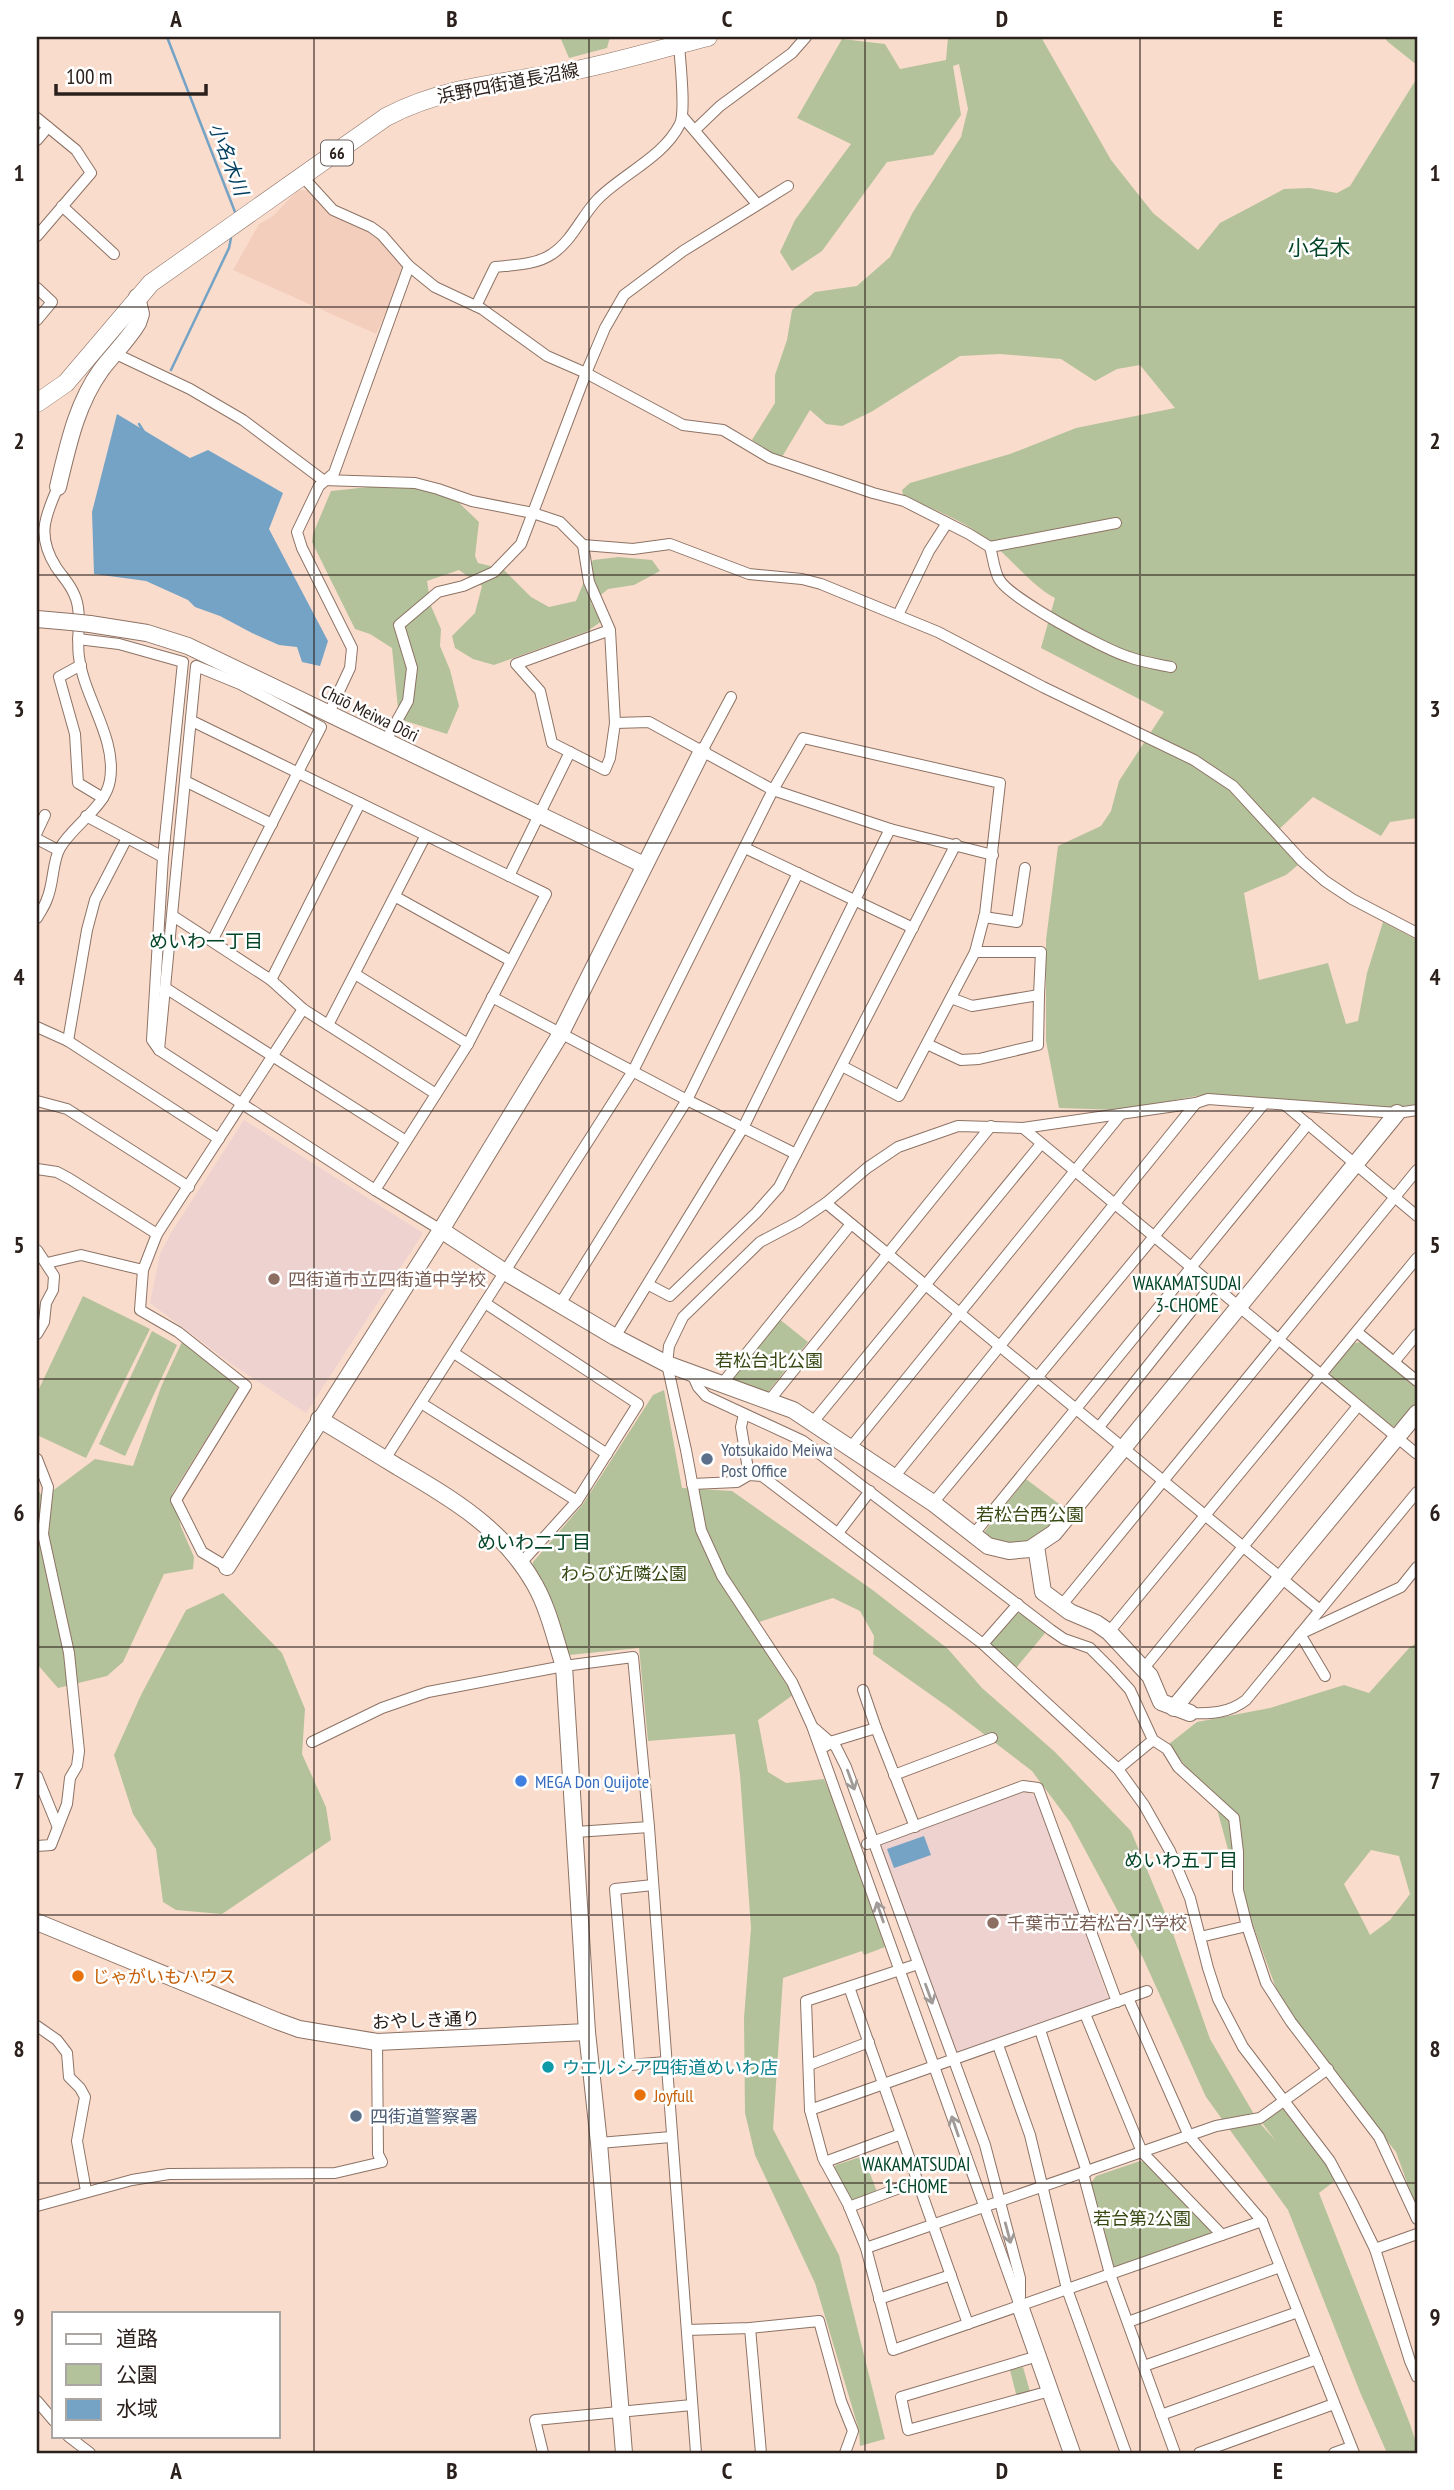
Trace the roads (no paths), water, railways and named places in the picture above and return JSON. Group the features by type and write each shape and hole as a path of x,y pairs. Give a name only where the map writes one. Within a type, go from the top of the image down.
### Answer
{"main road":[{"name":"浜野四街道長沼線","path":"37,403 66,383 151,283 373,125 417,102 483,84 572,71 683,41 708,37"}],"street":[{"path":"695,130 720,106 792,53 806,37"},
{"path":"476,306 495,267 528,263 552,255 570,237 597,200 659,150 674,133 682,116 683,41"},
{"path":"682,116 757,204"},
{"path":"37,118 76,150 91,173 37,236"},
{"path":"37,140 48,127"},
{"path":"303,177 333,209 383,235 409,266 435,287 476,306 547,356 586,373 683,425 723,430 770,458 904,501 990,547 1116,523"},
{"path":"385,742 408,701 412,668 399,625 438,592 463,586 494,572 521,544 586,373 605,328 624,295 683,251 788,186"},
{"path":"62,206 114,254"},
{"path":"328,715 351,668 352,648 302,548 297,532 323,480 334,473 409,266"},
{"path":"37,288 52,302 37,320"},
{"path":"37,918 58,850 74,828 103,798 110,781 111,767 81,665 75,595 54,565 45,545 43,528 83,401 100,372 138,323 141,314 137,297"},
{"path":"114,353 190,389 243,420 323,480 415,483 472,501 533,513 560,522 583,545 589,582 610,630 615,723 610,758 605,770 552,743 540,691 516,664 610,630"},
{"path":"898,615 929,551 947,523"},
{"path":"583,545 633,549 670,544 749,574 802,579 821,584 938,632 1043,687 1194,760 1233,786 1302,861 1325,881 1352,899 1417,933"},
{"path":"990,547 1000,581 1034,607 1077,634 1110,650 1171,667"},
{"name":"Chūō Meiwa Dōri","path":"37,619 146,633 188,646 644,865"},
{"path":"78,639 119,644 183,662 163,857 152,1040 159,1050 505,1272 615,1337 667,1364 793,1410 933,1503 988,1546 1021,1550 1037,1546 1054,1533 1396,1113"},
{"path":"81,665 59,677 75,734 78,783 103,798"},
{"path":"159,1050 167,989 196,666 240,684 321,727 212,941"},
{"path":"303,1009 157,1234 143,1270 140,1310 178,1332 246,1385 176,1500 202,1552 227,1567 441,1230 560,1035 702,751 732,697"},
{"path":"192,721 546,894 468,1044 375,1190"},
{"path":"615,723 649,722 774,790 890,829 993,855"},
{"path":"385,1459 633,1071 774,790 803,738 1000,783 985,917 975,952 900,1096 842,1066"},
{"path":"509,876 570,752"},
{"path":"186,782 272,824"},
{"path":"271,980 360,803"},
{"path":"37,832 45,815"},
{"path":"86,817 163,857"},
{"path":"615,1337 743,1128 890,829"},
{"path":"328,1025 425,837"},
{"path":"68,1041 87,930 95,900 127,838"},
{"path":"37,839 58,850"},
{"path":"649,1285 670,1296 756,1213 779,1187 956,844"},
{"path":"745,848 913,928"},
{"path":"985,917 1017,922 1025,868"},
{"path":"560,1304 687,1100 797,873"},
{"path":"396,897 511,961"},
{"path":"173,916 271,980 303,1009 436,1094"},
{"path":"927,1044 961,1060 979,1059 1038,1045 1041,952 975,952"},
{"path":"355,974 468,1044"},
{"path":"167,989 406,1141"},
{"path":"951,998 971,1006 1039,995"},
{"path":"492,997 560,1035 796,1154"},
{"path":"37,1027 68,1041 219,1139"},
{"path":"1072,2453 812,1726 792,1682 722,1576 701,1530 667,1364 669,1346 684,1317 760,1242 798,1222 826,1203 867,1168 898,1147 958,1126 1023,1128 1208,1099 1396,1113 1417,1110"},
{"path":"37,1101 67,1109 189,1187"},
{"path":"894,1477 1196,1103"},
{"path":"933,1503 1263,1105"},
{"path":"1285,1105 1417,1216"},
{"path":"851,1447 1121,1114"},
{"path":"973,1535 1308,1124"},
{"path":"768,1402 991,1126"},
{"path":"1023,1128 1417,1454"},
{"path":"813,1422 1041,1144"},
{"path":"37,1169 57,1172 70,1179 157,1234"},
{"path":"1061,1606 1417,1170"},
{"path":"826,1203 1320,1610"},
{"path":"721,1385 851,1224"},
{"path":"37,1250 54,1276 44,1322 37,1334"},
{"path":"47,1263 81,1255 143,1270"},
{"path":"1109,1632 1417,1258"},
{"path":"1098,1427 1212,1285"},
{"path":"485,1303 638,1404 578,1502 521,1563"},
{"path":"1357,1332 1417,1381"},
{"path":"1394,1362 1417,1334"},
{"path":"453,1353 607,1454"},
{"path":"692,1374 706,1396 803,1441 1064,1639 1090,1648 1130,1690 1153,1740 1167,1749 1178,1767 1234,1818 1238,1852 1238,1890 1266,1983 1291,2022 1379,2137 1417,2219"},
{"path":"421,1403 578,1502"},
{"path":"1144,1668 1358,1406"},
{"path":"1182,1711 1282,1577 1417,1413"},
{"path":"744,1415 741,1427 750,1475"},
{"path":"319,1419 457,1501 488,1526 521,1563 535,1585 564,1666 587,2032 599,2143 624,2453"},
{"path":"37,1459 48,1488 43,1534 69,1653 79,1751 77,1766 70,1778 68,1804 57,1825 51,1845 37,1846"},
{"path":"692,1484 737,1482 750,1475 762,1476 983,1644 1118,1769 1144,1805 1170,1851 1190,1898 1218,1999 1243,2047 1330,2161 1375,2249 1417,2377"},
{"path":"838,1533 870,1491"},
{"path":"1037,1546 1044,1592 1061,1606 1109,1632 1150,1676 1161,1702 1182,1711 1211,1714 1235,1708 1246,1700 1417,1492"},
{"path":"1300,1634 1401,1587 1417,1567"},
{"path":"983,1644 1017,1604"},
{"path":"1300,1634 1325,1676"},
{"path":"312,1742 382,1707 428,1692 564,1666 633,1657 649,1826 696,2453"},
{"path":"863,1690 915,1826"},
{"path":"812,1726 836,1747 846,1767 985,2145 1020,2278 1020,2306"},
{"path":"821,1752 830,1742 876,1728"},
{"path":"894,1775 992,1738"},
{"path":"1118,1769 1153,1740"},
{"path":"37,1776 57,1825"},
{"path":"857,1847 1023,1786 1038,1788 1123,2000 1189,2136 1262,2221 1353,2450 1334,2453"},
{"path":"576,1832 649,1826"},
{"path":"653,1885 615,1889 630,2065 666,2062"},
{"name":"おやしき通り","path":"37,1922 299,2029 377,2042 587,2032"},
{"path":"1200,1937 1247,1926"},
{"path":"918,1964 806,2001 810,2110 825,2162 849,2207 866,2248 893,2350 1262,2221"},
{"path":"849,1987 968,2324"},
{"path":"810,2110 1147,1991"},
{"path":"1085,2014 1142,2152 1222,2235"},
{"path":"37,2026 57,2040 67,2053 69,2077 85,2097 78,2141 86,2191"},
{"path":"1040,2030 1085,2172 1110,2274 1175,2453"},
{"path":"37,2206 86,2191 169,2174 335,2173 382,2162 378,2154 377,2042"},
{"path":"809,2065 869,2042"},
{"path":"998,2045 1030,2135 1068,2289 1126,2453"},
{"path":"866,2248 1216,2126 1260,2118 1328,2069"},
{"path":"825,2162 901,2134"},
{"path":"599,2143 671,2137"},
{"path":"849,2207 918,2181"},
{"path":"1375,2249 1417,2234"},
{"path":"1128,2322 1280,2267"},
{"path":"879,2299 951,2276"},
{"path":"1144,2366 1298,2312"},
{"path":"687,2330 750,2328 819,2321 841,2401 853,2431 845,2453"},
{"path":"750,2328 761,2453"},
{"path":"1038,2356 901,2397 908,2430 1050,2390"},
{"path":"1161,2415 1317,2359"},
{"path":"37,2401 52,2419"},
{"path":"1199,2453 1334,2404"},
{"path":"543,2453 535,2420 692,2405"},
{"path":"71,2438 90,2453"}],"water":[{"path":"117,414 190,458 208,450 283,493 269,529 328,641 320,666 302,662 297,647 279,645 220,616 195,607 188,600 146,581 94,574 92,512"},
{"path":"924,1836 931,1855 894,1868 887,1849"}],"waterway":[{"name":"小名木川","path":"167,37 235,212"},
{"name":"小名木川","path":"171,370 229,248 231,238"},
{"name":"小名木川","path":"139,424 144,432"}],"place":[{"name":"四街道市立四街道中学校","path":"274,1279"},
{"name":"Yotsukaido Meiwa Post Office","path":"707,1459"},
{"name":"MEGA Don Quijote","path":"521,1781"},
{"name":"千葉市立若松台小学校","path":"993,1923"},
{"name":"じゃがいもハウス","path":"78,1976"},
{"name":"ウエルシア四街道めいわ店","path":"548,2067"},
{"name":"Joyfull","path":"640,2095"},
{"name":"四街道警察署","path":"356,2116"}],"district":[{"name":"小名木","path":"1319,247"},
{"name":"めいわ一丁目","path":"206,941"},
{"name":"WAKAMATSUDAI 3-CHOME","path":"1187,1294"},
{"name":"めいわ二丁目","path":"534,1542"},
{"name":"めいわ五丁目","path":"1181,1860"},
{"name":"WAKAMATSUDAI 1-CHOME","path":"916,2175"}],"park label":[{"name":"若松台北公園","path":"769,1360"},
{"name":"若松台西公園","path":"1030,1514"},
{"name":"わらび近隣公園","path":"624,1573"},
{"name":"若台第2公園","path":"1142,2218"}]}
